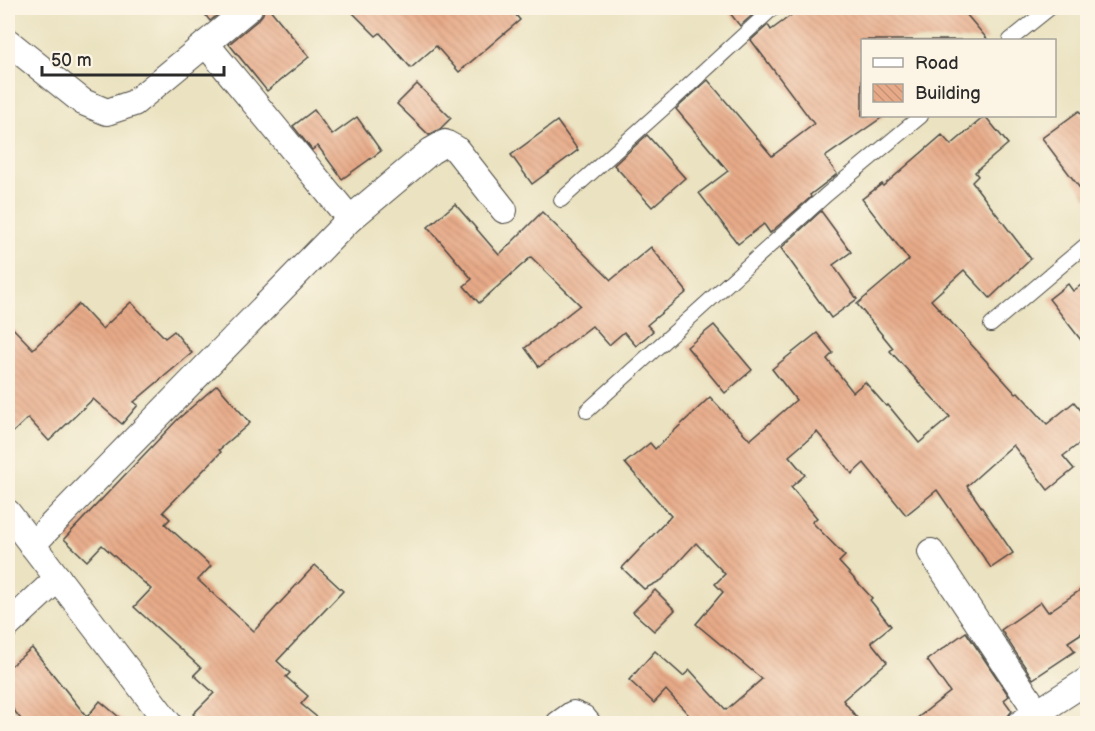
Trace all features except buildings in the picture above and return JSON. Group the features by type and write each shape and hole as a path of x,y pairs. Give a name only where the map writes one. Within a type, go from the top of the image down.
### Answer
{"street":[{"path":"8,42 83,102 107,112 134,103 249,8"},
{"path":"206,44 350,219"},
{"path":"32,545 350,219 431,151 445,143 456,149 504,210"},
{"path":"8,513 169,723"},
{"path":"931,552 1034,720 1088,680"},
{"path":"8,625 58,578"},
{"path":"560,723 573,714 588,723"}],"lane":[{"path":"561,200 772,8"},
{"path":"1012,39 1050,8"},
{"path":"587,411 826,195 920,117"},
{"path":"991,325 1088,243"}]}
